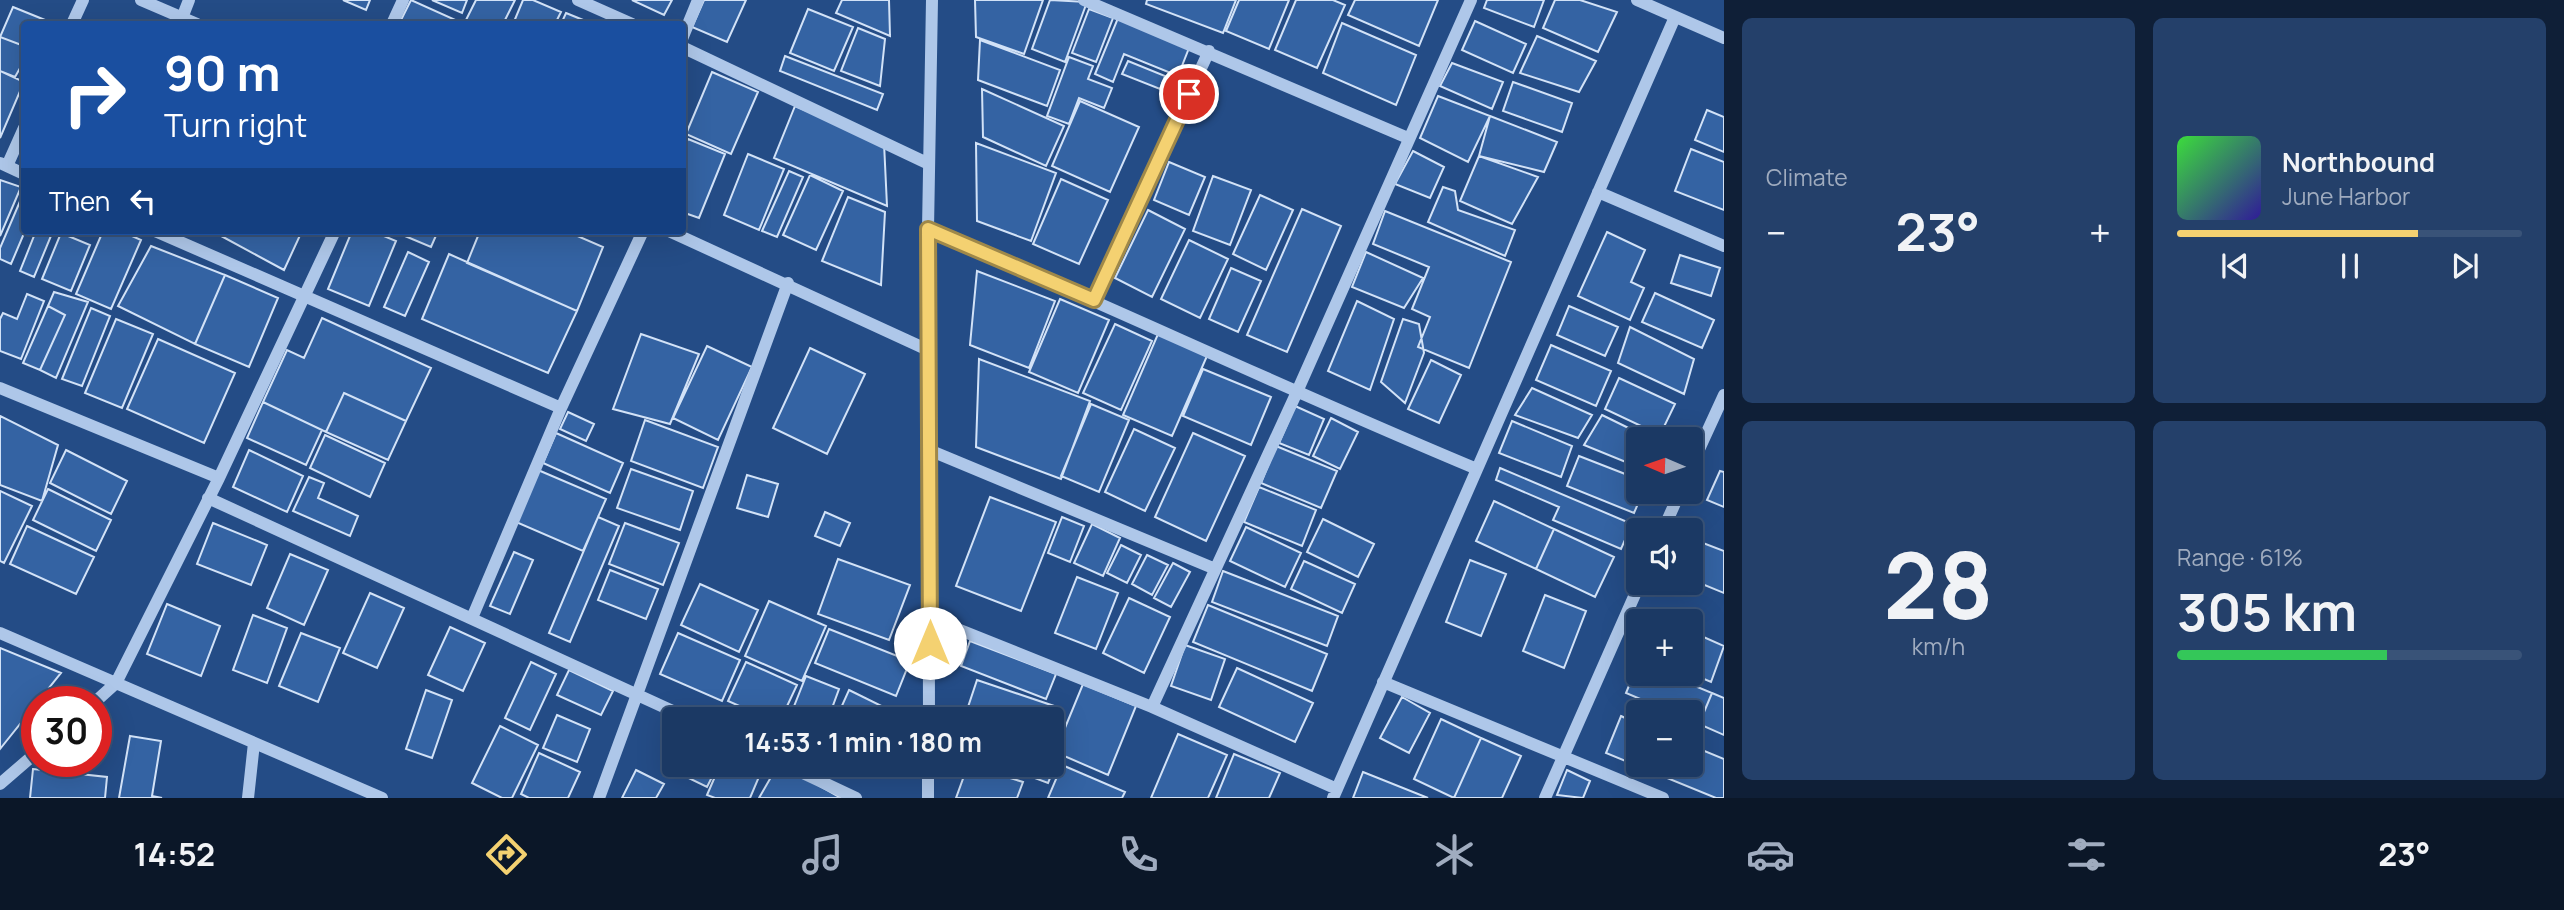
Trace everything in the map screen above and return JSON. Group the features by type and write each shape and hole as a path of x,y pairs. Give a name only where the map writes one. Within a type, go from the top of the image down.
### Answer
{"street":[{"path":"73,21 83,0"},
{"path":"141,0 190,21"},
{"path":"182,18 189,0"},
{"path":"393,21 403,0"},
{"path":"578,0 625,21"},
{"path":"686,28 698,0"},
{"path":"929,707 928,229 932,0"},
{"path":"1084,0 1408,138"},
{"path":"1152,708 1213,568 1296,394 1471,0"},
{"path":"1637,0 1724,38"},
{"path":"930,618 1152,708 1335,794 1675,17"},
{"path":"686,49 929,164"},
{"path":"1094,300 1209,51"},
{"path":"21,134 4,165 21,173"},
{"path":"1598,192 1724,246"},
{"path":"928,229 1094,300 1296,394 1477,468"},
{"path":"164,235 561,408"},
{"path":"112,687 219,478 333,235"},
{"path":"472,618 561,408 641,235"},
{"path":"678,235 928,349"},
{"path":"599,798 788,284"},
{"path":"0,388 219,478"},
{"path":"1703,441 1724,395"},
{"path":"929,450 1213,568"},
{"path":"208,498 664,707"},
{"path":"1545,798 1635,595"},
{"path":"0,633 382,798"},
{"path":"1383,682 1663,798"},
{"path":"248,798 254,743"},
{"path":"0,783 21,765"},
{"path":"811,777 856,798"},
{"path":"928,798 929,777"}],"building":[{"path":"343,0 370,0 366,10"},
{"path":"411,0 457,21 400,21"},
{"path":"432,0 467,0 462,13"},
{"path":"476,0 515,0 504,21 466,21"},
{"path":"523,0 533,0 561,12 556,21 514,21"},
{"path":"632,0 672,0 664,15"},
{"path":"704,0 746,0 727,42 692,27"},
{"path":"842,0 889,0 890,36 836,13"},
{"path":"975,0 1043,0 1024,54 976,37"},
{"path":"1050,0 1087,2 1065,62 1032,49"},
{"path":"1147,0 1236,0 1223,33 1146,4"},
{"path":"1239,0 1289,0 1269,49 1226,31"},
{"path":"1296,0 1333,0 1345,5 1317,68 1275,50"},
{"path":"1355,0 1438,0 1419,46 1348,15"},
{"path":"1487,0 1544,0 1534,27 1484,8"},
{"path":"1555,0 1580,0 1617,12 1598,52 1543,28"},
{"path":"13,7 48,21 21,21 21,45 0,37"},
{"path":"808,9 853,27 834,71 790,53"},
{"path":"1089,9 1113,18 1096,62 1072,53"},
{"path":"566,13 586,21 562,21"},
{"path":"1118,18 1189,48 1178,76 1124,54 1113,82 1095,74"},
{"path":"1475,21 1526,44 1513,73 1462,50"},
{"path":"1342,23 1416,55 1396,105 1323,73"},
{"path":"858,28 885,39 880,86 841,71"},
{"path":"1537,36 1596,61 1579,92 1520,73"},
{"path":"0,37 21,45 21,66 15,77 0,71"},
{"path":"980,40 1060,70 1047,106 978,80"},
{"path":"785,56 883,94 877,110 780,71"},
{"path":"1069,57 1093,66 1088,79 1112,88 1104,108 1079,98 1069,124 1047,116"},
{"path":"1128,61 1165,76 1160,89 1122,74"},
{"path":"1452,63 1503,82 1492,109 1440,86"},
{"path":"0,71 21,81 21,89 0,138"},
{"path":"712,72 758,92 731,154 686,134"},
{"path":"1513,82 1572,103 1562,132 1503,111"},
{"path":"982,89 1064,126 1046,166 983,137"},
{"path":"1438,96 1490,116 1468,162 1420,138"},
{"path":"1080,101 1139,127 1110,192 1052,166"},
{"path":"795,106 884,143 887,206 774,158"},
{"path":"1707,110 1724,117 1724,152 1695,140"},
{"path":"1490,116 1557,142 1544,172 1479,156"},
{"path":"688,139 725,154 699,218 686,213"},
{"path":"976,143 1056,173 1031,241 977,221"},
{"path":"1691,149 1724,162 1724,210 1675,191"},
{"path":"1413,151 1444,167 1430,198 1395,184"},
{"path":"748,154 784,169 759,230 724,215"},
{"path":"1479,156 1538,177 1512,224 1460,201"},
{"path":"1169,162 1205,177 1189,215 1154,200"},
{"path":"789,171 803,177 777,237 762,231"},
{"path":"810,175 843,191 816,250 783,235"},
{"path":"1213,176 1251,190 1230,245 1193,231"},
{"path":"1061,179 1108,200 1079,264 1033,244"},
{"path":"0,180 21,187 0,236"},
{"path":"1443,187 1455,191 1458,210 1515,230 1505,256 1428,222"},
{"path":"1260,195 1293,210 1266,270 1233,254"},
{"path":"848,197 885,212 881,285 822,261"},
{"path":"21,199 21,235 23,235 11,264 0,259 0,248"},
{"path":"1302,209 1341,226 1287,352 1247,335"},
{"path":"1148,210 1185,229 1152,297 1115,278"},
{"path":"1385,211 1511,262 1469,368 1418,347 1430,317 1412,309 1429,267 1373,244"},
{"path":"1607,232 1645,250 1631,282 1644,288 1630,320 1578,296"},
{"path":"34,235 51,235 34,277 20,271"},
{"path":"60,235 90,245 71,291 42,279"},
{"path":"101,235 130,235 141,240 111,309 76,294"},
{"path":"219,235 300,235 284,270"},
{"path":"350,235 382,235 396,241 369,306 328,289"},
{"path":"402,235 436,235 431,247"},
{"path":"478,235 575,235 603,247 577,311 467,263"},
{"path":"1189,240 1228,259 1200,318 1161,299"},
{"path":"151,246 225,275 195,344 118,306"},
{"path":"408,252 429,262 405,316 384,307"},
{"path":"1366,252 1423,278 1404,308 1352,287"},
{"path":"449,254 577,311 548,373 422,319"},
{"path":"1680,255 1720,268 1711,296 1671,283"},
{"path":"1231,268 1261,281 1238,332 1209,319"},
{"path":"977,271 1055,301 1029,368 970,345"},
{"path":"225,275 278,298 249,367 195,344"},
{"path":"54,292 88,302 56,378 40,370 65,315 48,306"},
{"path":"1655,293 1714,320 1702,348 1642,322"},
{"path":"27,294 44,301 21,359 0,351 0,319 3,313 17,319"},
{"path":"1060,299 1109,320 1078,393 1029,372"},
{"path":"1357,301 1394,319 1370,390 1328,371"},
{"path":"48,306 65,315 40,370 23,363"},
{"path":"1569,306 1618,327 1605,356 1557,335"},
{"path":"91,308 110,316 82,386 62,379"},
{"path":"322,318 431,368 406,421 344,393 326,432 263,402 287,350 304,358"},
{"path":"116,319 153,334 122,408 85,393"},
{"path":"1403,319 1419,324 1424,353 1405,403 1381,382"},
{"path":"1115,324 1152,341 1121,410 1083,393"},
{"path":"1630,327 1694,359 1684,394 1618,363"},
{"path":"641,334 699,354 670,424 613,409"},
{"path":"1158,334 1207,356 1172,436 1123,415"},
{"path":"158,339 235,373 204,443 127,409"},
{"path":"1551,345 1611,371 1596,406 1536,380"},
{"path":"707,346 752,367 718,440 673,418"},
{"path":"810,348 865,374 827,454 773,428"},
{"path":"979,359 1090,401 1061,479 976,447"},
{"path":"1431,360 1461,375 1439,423 1408,409"},
{"path":"1203,369 1271,397 1251,445 1183,416"},
{"path":"1619,378 1675,404 1664,427 1643,427 1605,409"},
{"path":"1532,388 1592,415 1578,438 1515,415"},
{"path":"344,393 406,421 388,460 326,432"},
{"path":"263,402 322,430 306,465 247,438"},
{"path":"1091,404 1129,420 1099,492 1061,476"},
{"path":"1295,406 1324,419 1309,455 1279,443"},
{"path":"568,412 594,424 586,441 560,429"},
{"path":"1602,415 1626,427 1626,462 1584,445"},
{"path":"0,416 58,445 42,501 0,485"},
{"path":"1331,418 1358,432 1340,469 1313,456"},
{"path":"645,420 718,447 703,488 631,461"},
{"path":"1512,421 1572,446 1561,477 1499,453"},
{"path":"1134,429 1175,448 1145,511 1105,492"},
{"path":"556,433 623,463 610,493 543,463"},
{"path":"1193,433 1245,456 1206,541 1155,517"},
{"path":"325,435 385,463 370,497 310,468"},
{"path":"1276,446 1337,471 1321,508 1261,483"},
{"path":"66,450 127,481 111,514 50,483"},
{"path":"249,450 303,476 287,512 233,487"},
{"path":"1579,456 1626,474 1626,504 1638,504 1634,513 1567,486"},
{"path":"1500,468 1626,521 1626,538 1621,549 1553,520 1559,507 1496,480"},
{"path":"631,469 693,491 680,530 617,508"},
{"path":"538,470 606,499 583,551 516,522"},
{"path":"1720,471 1724,472 1724,507 1707,500"},
{"path":"747,475 778,484 768,517 737,508"},
{"path":"309,477 324,483 318,498 358,516 350,536 293,511"},
{"path":"1259,487 1316,510 1302,546 1244,522"},
{"path":"48,489 111,520 96,551 33,520"},
{"path":"0,491 32,506 4,563 0,561"},
{"path":"990,497 1056,522 1021,611 956,586"},
{"path":"1494,501 1554,529 1536,569 1476,541"},
{"path":"825,512 850,523 840,546 815,536"},
{"path":"598,517 619,526 570,642 549,633"},
{"path":"1062,517 1084,526 1070,562 1048,553"},
{"path":"1323,519 1374,544 1358,577 1307,552"},
{"path":"213,523 267,545 251,585 197,564"},
{"path":"625,523 679,543 663,585 609,564"},
{"path":"1092,524 1120,538 1103,576 1074,563"},
{"path":"27,526 94,557 76,594 10,564"},
{"path":"1246,527 1301,553 1285,587 1230,561"},
{"path":"1554,529 1614,557 1595,597 1536,569"},
{"path":"1703,543 1724,551 1724,593 1703,584"},
{"path":"1121,545 1141,555 1127,583 1107,573"},
{"path":"514,552 533,560 510,614 490,606"},
{"path":"290,554 328,570 304,625 267,608"},
{"path":"1147,555 1168,565 1152,595 1132,584"},
{"path":"838,559 910,585 889,640 818,614"},
{"path":"1470,560 1506,574 1481,636 1446,622"},
{"path":"1304,561 1355,584 1342,613 1291,589"},
{"path":"1173,563 1190,572 1171,607 1154,598"},
{"path":"610,570 658,589 646,619 598,600"},
{"path":"1223,571 1338,616 1327,646 1212,602"},
{"path":"1077,577 1118,593 1096,649 1055,633"},
{"path":"700,584 758,610 739,652 681,625"},
{"path":"370,593 404,608 377,668 343,653"},
{"path":"1545,595 1586,611 1564,668 1523,651"},
{"path":"1129,598 1170,617 1144,673 1103,653"},
{"path":"769,601 826,626 802,681 745,656"},
{"path":"167,604 220,626 201,676 147,654"},
{"path":"1208,605 1327,654 1312,691 1193,642"},
{"path":"253,615 287,628 267,683 233,670"},
{"path":"450,627 485,643 463,691 428,675"},
{"path":"829,629 910,661 896,696 815,663"},
{"path":"301,633 340,648 318,702 279,686"},
{"path":"678,633 740,660 722,701 660,674"},
{"path":"1703,637 1724,646 1711,682 1703,679"},
{"path":"970,641 1056,674 1046,699 961,666"},
{"path":"1185,645 1225,659 1211,700 1171,686"},
{"path":"0,648 61,673 51,686 21,686 21,723 0,749"},
{"path":"531,662 556,674 530,730 505,718"},
{"path":"746,662 797,685 787,707 742,707 728,701"},
{"path":"1237,668 1313,703 1295,742 1219,707"},
{"path":"569,670 613,691 601,715 557,695"},
{"path":"806,676 839,689 832,707 794,707"},
{"path":"977,680 1057,707 968,707"},
{"path":"1083,684 1136,706 1108,775 1064,756 1064,730"},
{"path":"1629,686 1695,686 1712,693 1703,714 1703,700 1643,700 1626,693"},
{"path":"426,690 452,700 432,758 406,749"},
{"path":"849,690 884,707 841,707"},
{"path":"1712,693 1724,698 1724,735 1703,726 1703,714"},
{"path":"1402,697 1430,713 1409,753 1380,738"},
{"path":"557,715 590,729 577,762 543,748"},
{"path":"1621,716 1626,718 1626,761 1606,753"},
{"path":"1441,719 1481,738 1454,798 1414,779"},
{"path":"500,726 538,745 512,798 502,798 472,783"},
{"path":"1178,734 1227,755 1208,798 1151,798"},
{"path":"130,736 161,741 152,796 162,798 119,798"},
{"path":"1481,738 1521,756 1502,798 1454,798"},
{"path":"1703,750 1724,759 1724,798 1716,798 1665,777 1703,777"},
{"path":"539,753 580,772 568,798 529,798 521,794"},
{"path":"1234,754 1280,773 1269,798 1216,798"},
{"path":"1064,766 1125,792 1122,798 1048,798 1057,777 1064,777"},
{"path":"636,770 664,784 656,798 622,798"},
{"path":"1567,770 1590,781 1583,798 1557,795"},
{"path":"1363,772 1428,798 1353,798"},
{"path":"32,777 107,777 105,798 30,798"},
{"path":"686,777 712,777 707,787"},
{"path":"715,777 759,777 750,798 715,798 707,795"},
{"path":"771,777 803,777 841,798 759,798"},
{"path":"964,777 1007,777 1023,782 1017,798 956,798"},
{"path":"1032,777 1050,777 1048,783"}],"route":[{"path":"930,643 928,229 1094,300 1189,94"}]}
